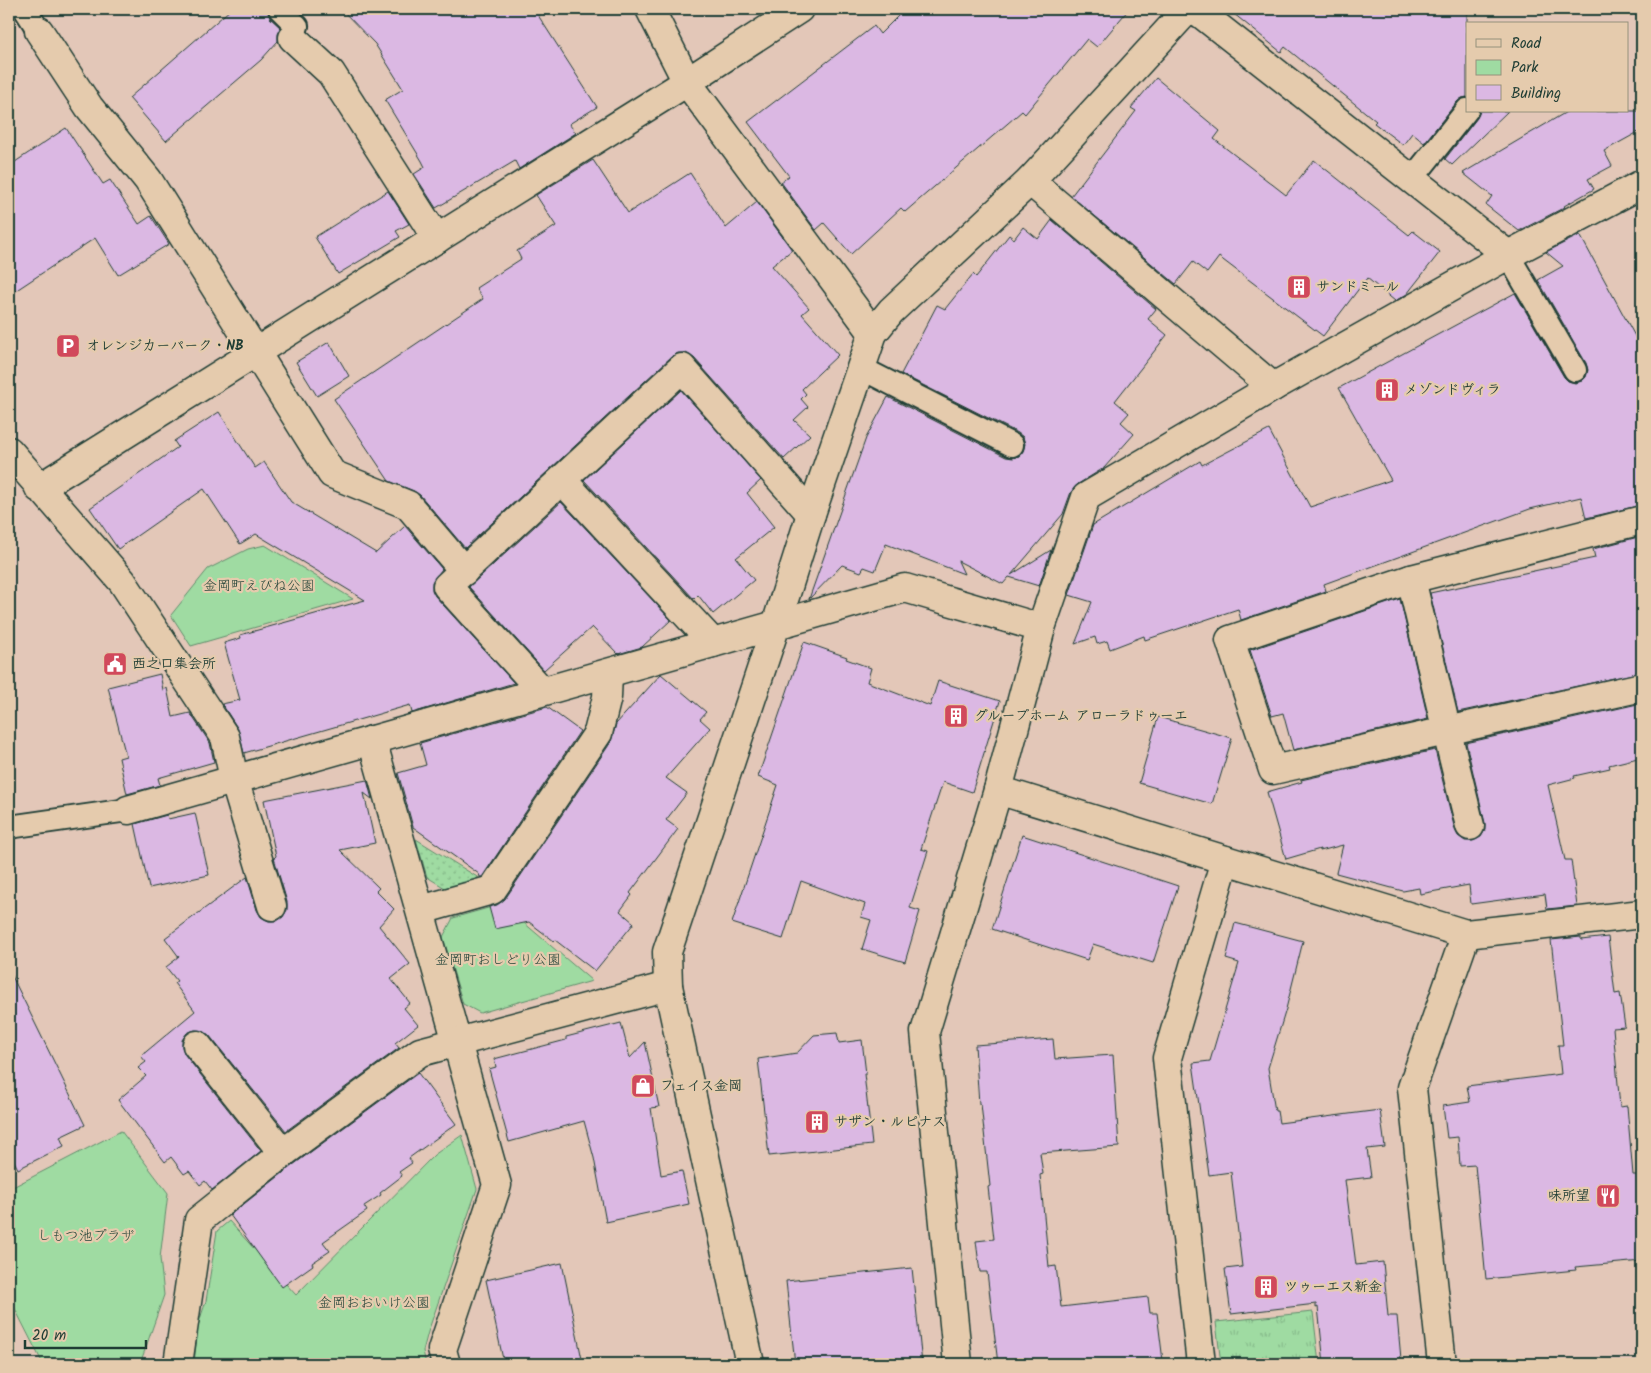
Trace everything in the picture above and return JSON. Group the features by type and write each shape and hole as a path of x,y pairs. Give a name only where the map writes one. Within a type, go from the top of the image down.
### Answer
{"street":[{"path":"650,9 687,82 873,333"},
{"path":"39,488 687,82 799,9"},
{"path":"750,1364 668,986 667,952 776,625 810,514 873,333 891,311 1030,181 1188,9"},
{"path":"1195,9 1508,255"},
{"path":"32,20 89,107 148,180 332,474 408,505 464,571"},
{"path":"293,38 331,73 437,239"},
{"path":"1030,181 1273,387"},
{"path":"958,1364 925,1032 998,790 1041,628 1086,497 1273,387 1508,255 1642,184"},
{"path":"542,691 447,586 682,368 810,514"},
{"path":"9,451 39,488 122,581 225,737 234,779 272,906"},
{"path":"562,480 712,643"},
{"path":"1642,520 1412,579 1230,640 1273,770 1642,687"},
{"path":"1412,579 1470,826"},
{"path":"128,810 905,588 1041,628"},
{"path":"421,910 492,890 598,733 607,697 608,674"},
{"path":"372,740 497,1185 442,1350 446,1364"},
{"path":"998,790 1466,934 1642,914"},
{"path":"1201,1364 1167,1058 1225,860"},
{"path":"1442,1364 1412,1088 1466,934"},
{"path":"178,1364 199,1220 283,1153 420,1052 668,986"},
{"path":"197,1045 283,1153"}],"lane":[{"path":"280,9 297,26 293,38"},
{"path":"1412,179 1466,111"},
{"path":"1508,255 1575,370"},
{"path":"861,368 1012,445"},
{"path":"9,827 128,810"}],"green space":[{"name":"金岡町えびね公園","path":"265,545 353,599 191,646 171,615 208,569 248,549"},
{"path":"416,839 482,880 445,888 427,877"},
{"name":"金岡町おしどり公園","path":"502,904 592,981 480,1013 463,1004 443,937 453,918"},
{"name":"しもつ池プラザ","path":"121,1131 168,1193 160,1258 164,1295 140,1364 43,1364 9,1297 9,1189"},
{"name":"金岡おおいけ公園","path":"462,1135 477,1189 428,1332 423,1351 426,1364 194,1364 198,1325 206,1301 217,1231 229,1221 296,1295 434,1155"},
{"path":"1313,1312 1319,1364 1221,1364 1216,1322"}],"building":[{"path":"231,9 267,9 270,18 281,28 278,34 278,41 261,60 166,141 129,98"},
{"path":"341,9 534,9 597,107 569,124 576,133 519,169 515,161 436,208 414,174 425,167 385,100 403,89 375,44"},
{"path":"905,9 1129,9 1097,47 1087,39 1025,114 1022,111 905,212 901,208 851,254 824,223 816,230 781,182 789,176 748,122 874,26 880,34"},
{"path":"1228,9 1467,9 1466,97 1457,102 1424,143 1412,133 1403,145 1374,123 1376,121 1285,47 1281,52"},
{"path":"1156,78 1220,131 1214,139 1286,195 1314,160 1409,235 1413,231 1440,252 1407,294 1395,301 1367,278 1323,336 1219,257 1207,273 1193,262 1176,284 1071,196 1136,111 1131,108"},
{"path":"1642,111 1642,130 1604,151 1612,166 1588,179 1594,189 1565,207 1519,231 1486,205 1492,196 1463,173 1566,112"},
{"path":"1480,112 1507,112 1452,165 1445,159"},
{"path":"66,128 103,184 110,180 139,224 151,216 169,244 118,275 95,238 9,295 9,166"},
{"path":"593,160 628,213 690,173 726,228 757,202 792,250 772,266 809,308 802,314 838,355 802,389 806,394 801,399 808,407 794,420 810,435 784,459 694,358 686,353 678,353 671,357 465,548 420,495 389,481 334,399 483,299 476,288 521,259 517,251 556,226 536,195"},
{"path":"388,191 409,224 396,231 400,237 338,274 315,237"},
{"path":"1052,220 1156,309 1148,319 1167,335 1115,401 1129,413 1121,422 1134,434 1104,468 1078,484 1071,492 1063,514 1011,575 1051,550 1039,586 1009,577 1003,584 958,561 964,574 886,544 875,571 864,567 861,572 842,565 809,599 866,438 888,397 1006,457 1013,458 1019,456 1023,451 1025,444 1023,437 1018,433 901,374 937,305 945,309 973,274 976,277 1009,235 1014,239 1023,227 1038,239"},
{"path":"1580,235 1642,349 1642,505 1586,518 1581,497 1530,509 1324,584 1326,591 1241,620 1238,609 1145,640 1144,636 1110,649 1107,641 1097,644 1095,637 1075,644 1092,602 1069,595 1093,525 1200,461 1202,465 1269,430 1310,507 1391,480 1339,388 1515,293 1564,377 1568,381 1575,383 1582,381 1586,377 1588,370 1586,363 1538,280 1563,266 1546,252"},
{"path":"329,342 349,376 317,396 296,362"},
{"path":"681,390 761,480 747,493 774,527 736,558 754,580 713,614 698,595 694,599 584,480"},
{"path":"219,412 255,468 264,462 291,502 376,553 405,526 442,569 432,582 432,590 435,596 514,683 412,713 410,705 244,753 238,729 222,704 240,700 224,643 241,638 240,635 365,600 256,534 240,544 204,489 118,549 90,508 178,447 174,441"},
{"path":"561,502 671,620 642,647 618,654 592,627 544,670 469,587"},
{"path":"1642,536 1642,672 1458,712 1430,593 1595,558 1593,549"},
{"path":"1400,599 1428,719 1293,750 1283,713 1272,716 1250,650"},
{"path":"804,642 847,657 846,659 871,668 867,682 930,706 938,681 1000,701 972,792 943,782 921,849 928,851 910,908 920,911 905,962 862,949 871,920 861,917 865,904 801,881 783,939 732,923 778,785 758,777"},
{"path":"160,674 163,690 167,688 173,717 190,713 210,743 214,762 158,778 160,785 127,794 119,758 126,756 108,687"},
{"path":"661,674 706,712 700,719 710,728 666,778 687,793 666,820 678,829 630,893 632,895 620,911 634,923 595,971 529,922 495,929 489,907 497,905 505,899 611,742 616,724"},
{"path":"1642,703 1642,757 1609,765 1610,768 1574,776 1575,778 1548,785 1565,860 1571,860 1577,906 1547,909 1545,894 1471,904 1469,885 1420,894 1419,888 1403,891 1336,873 1343,845 1320,851 1320,849 1286,859 1267,792 1302,782 1301,780 1435,750 1455,830 1458,836 1465,841 1473,841 1481,837 1485,830 1485,823 1466,743"},
{"path":"547,707 580,731 482,877 480,877 479,874 413,827 398,773 426,765 420,743"},
{"path":"1158,717 1232,738 1212,804 1139,783"},
{"path":"367,780 372,799 364,793 375,843 340,850 379,888 376,891 394,909 379,926 410,964 391,979 410,1003 404,1008 418,1025 395,1043 399,1048 286,1131 209,1035 203,1031 195,1030 187,1033 182,1040 185,1055 261,1151 212,1190 205,1181 200,1185 189,1171 184,1174 171,1157 165,1162 118,1100 146,1076 138,1068 146,1062 141,1056 195,1011 174,983 177,981 166,967 179,957 165,938 247,877 261,917 269,921 277,921 283,917 287,910 287,902 274,858 276,856 264,800"},
{"path":"195,813 209,875 149,888 135,824 167,815 168,819"},
{"path":"1022,835 1178,886 1153,963 1093,944 1087,960 992,929"},
{"path":"1235,923 1303,941 1286,1009 1268,1068 1275,1111 1277,1111 1279,1123 1380,1110 1385,1147 1367,1149 1371,1177 1345,1180 1356,1265 1383,1262 1388,1316 1397,1316 1401,1359 1324,1364 1318,1307 1316,1308 1316,1304 1231,1314 1225,1269 1242,1267 1231,1172 1209,1175 1193,1063 1210,1061 1239,963 1226,959"},
{"path":"1581,937 1581,940 1608,937 1615,994 1620,993 1625,1027 1613,1028 1620,1107 1627,1106 1633,1175 1637,1175 1642,1261 1575,1267 1576,1270 1486,1279 1475,1165 1460,1166 1458,1137 1447,1138 1443,1106 1470,1102 1467,1086 1561,1074 1558,1045 1563,1045 1551,940"},
{"path":"9,970 85,1125 60,1137 64,1146 18,1169 9,1151"},
{"path":"621,1023 630,1058 645,1042 659,1107 651,1108 661,1175 682,1171 689,1204 606,1222 594,1158 584,1121 509,1142 489,1069 496,1067 494,1059 566,1040 566,1037"},
{"path":"837,1033 839,1043 862,1040 872,1145 769,1156 758,1059 797,1053 814,1035"},
{"path":"1053,1039 1055,1059 1113,1055 1119,1147 1040,1153 1043,1174 1040,1175 1049,1267 1056,1266 1061,1307 1148,1297 1150,1313 1157,1313 1163,1361 1156,1361 1156,1364 998,1364 987,1272 980,1272 976,1241 994,1239 981,1104 979,1104 975,1045"},
{"path":"418,1073 456,1124 409,1158 412,1163 399,1172 402,1176 380,1193 381,1195 364,1206 367,1211 323,1242 330,1251 282,1287 230,1215 293,1165"},
{"path":"562,1263 583,1364 504,1364 486,1280"},
{"path":"912,1268 922,1364 795,1364 786,1281"}],"place":[{"name":"サンドミール","path":"1299,287"},
{"name":"オレンジカーパーク・NB","path":"68,346"},
{"name":"メゾンドヴィラ","path":"1387,390"},
{"name":"西之口集会所","path":"115,664"},
{"name":"グループホーム アローラドゥーエ","path":"956,716"},
{"name":"フェイス金岡","path":"643,1086"},
{"name":"サザン・ルピナス","path":"817,1122"},
{"name":"味所望","path":"1608,1196"},
{"name":"ツゥーエス新金","path":"1266,1287"}]}
